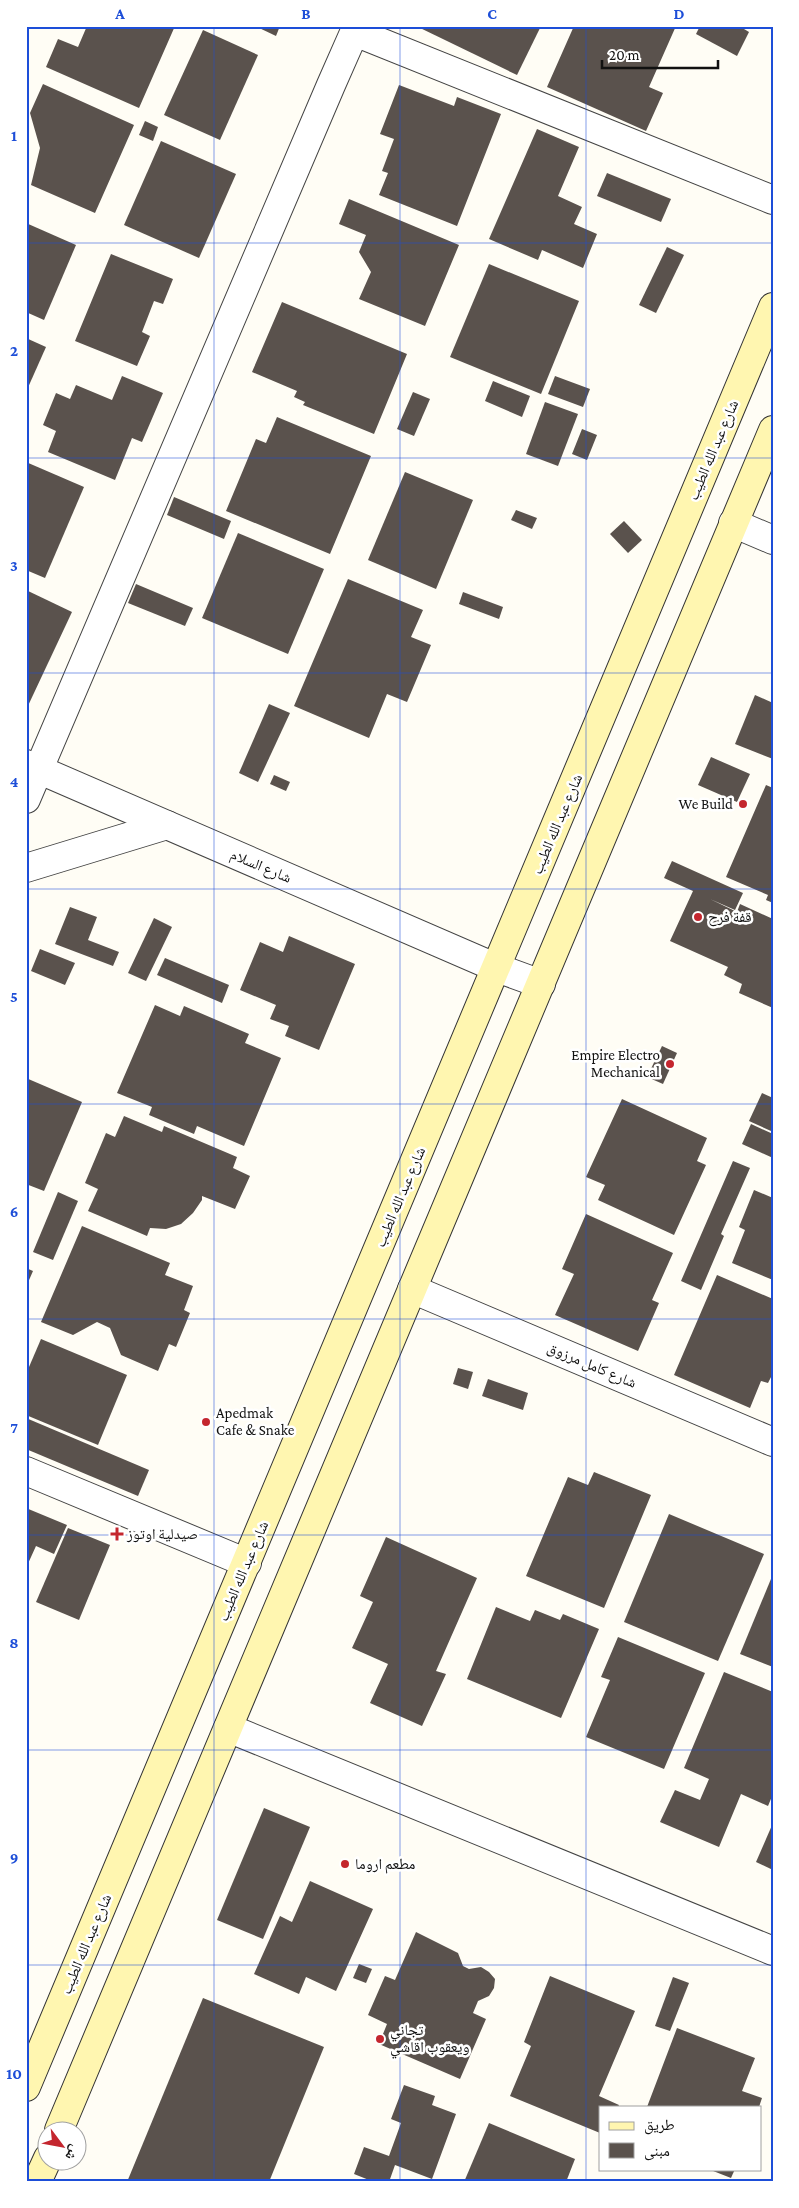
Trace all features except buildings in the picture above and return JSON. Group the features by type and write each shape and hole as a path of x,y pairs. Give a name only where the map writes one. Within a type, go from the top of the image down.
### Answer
{"main road":[{"name":"شارع عبد الله الطيب","path":"26,2087 773,307"},
{"path":"63,2120 773,430"},
{"path":"38,2182 43,2170"}],"street":[{"path":"26,799 33,767 330,84 356,29 773,200"},
{"path":"733,523 773,540"},
{"name":"شارع السلام","path":"33,767 497,968 541,984"},
{"path":"26,868 167,825"},
{"name":"شارع كامل مرزوق","path":"412,1289 773,1442"},
{"path":"26,1471 246,1563"},
{"path":"228,1728 773,1951"}],"place":[{"name":"We Build","path":"743,804"},
{"name":"قفة فرح","path":"698,917"},
{"name":"Empire Electro Mechanical","path":"670,1064"},
{"name":"Apedmak Cafe & Snake","path":"206,1422"},
{"name":"صيدلية اوتوز","path":"117,1534"},
{"name":"مطعم اروما","path":"345,1864"},
{"name":"تجاني ويعقوب اقاشي","path":"380,2039"}]}
